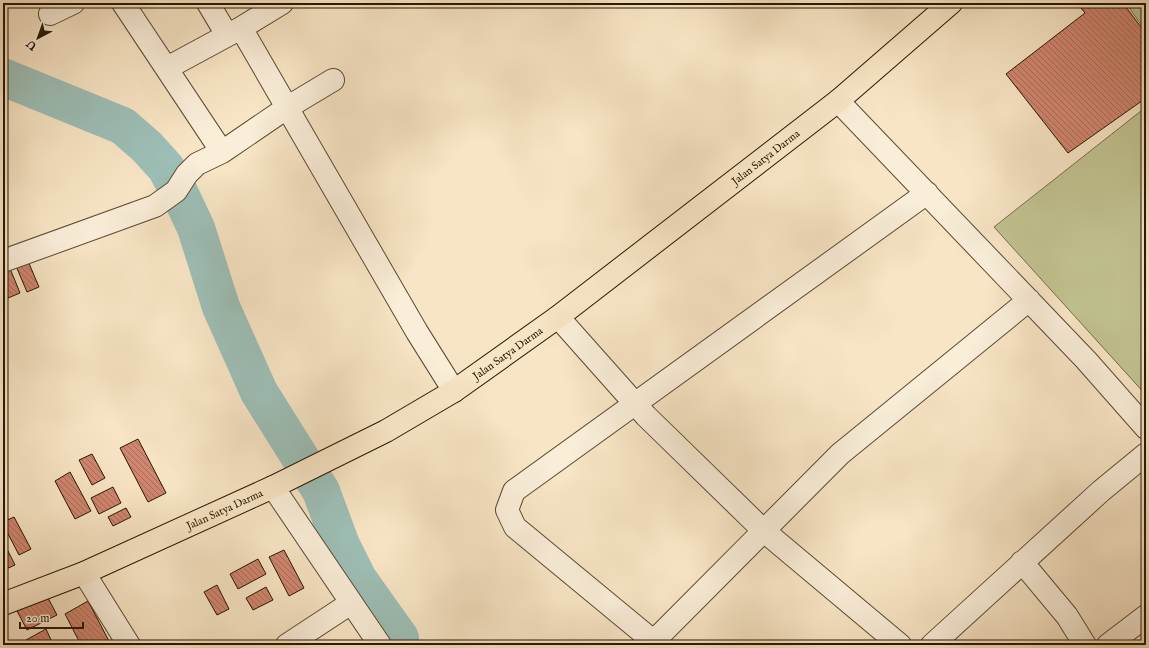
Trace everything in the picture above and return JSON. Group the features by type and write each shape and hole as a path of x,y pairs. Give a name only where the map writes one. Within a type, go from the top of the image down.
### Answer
{"main road":[{"name":"Jalan Satya Darma","path":"3,604 84,572 273,487 386,431 454,391 558,317 838,101 951,3"}],"street":[{"path":"50,14 73,3"},
{"path":"124,3 222,152"},
{"path":"208,3 234,31 288,107 418,332 454,391"},
{"path":"167,68 282,3"},
{"path":"3,261 155,206 176,191 187,174 197,164 222,152 288,107 333,80"},
{"path":"838,101 1086,360 1146,428"},
{"path":"927,193 514,491 507,510 515,527 651,643 840,454 1029,300"},
{"path":"558,317 651,421 764,531 900,645"},
{"path":"932,645 1101,491 1146,454"},
{"path":"273,487 350,603 380,645"},
{"path":"1022,562 1067,616 1085,645"},
{"path":"84,572 129,645"},
{"path":"288,645 350,603"},
{"path":"1108,645 1146,616"}],"green space":[{"path":"1126,3 1146,3 1146,32"},
{"path":"1146,107 1146,395 994,227"}],"building":[{"path":"1077,3 1123,3 1146,34 1146,98 1068,153 1006,74 1085,13"},
{"path":"28,261 39,287 27,292 16,266"},
{"path":"9,266 20,293 8,298 3,285 3,269"},
{"path":"138,439 166,493 148,502 120,448"},
{"path":"92,454 105,478 92,485 79,460"},
{"path":"70,472 91,511 75,519 55,481"},
{"path":"113,487 121,503 99,514 91,498"},
{"path":"126,508 131,517 113,526 108,517"},
{"path":"14,517 31,549 19,555 3,524 3,522"},
{"path":"6,547 15,565 4,570 3,548"},
{"path":"284,550 304,588 289,596 269,557"},
{"path":"258,559 266,574 238,589 230,574"},
{"path":"217,585 229,609 217,615 204,592"},
{"path":"266,587 273,600 253,610 246,598"},
{"path":"47,596 57,615 27,630 17,611"},
{"path":"88,601 110,643 106,645 81,645 65,614"},
{"path":"46,629 52,642 47,645 28,645 26,640"}],"waterway":[{"path":"3,77 123,126 147,147 166,168 196,228 221,307 259,392 321,491 341,545 358,579 400,638"}]}
